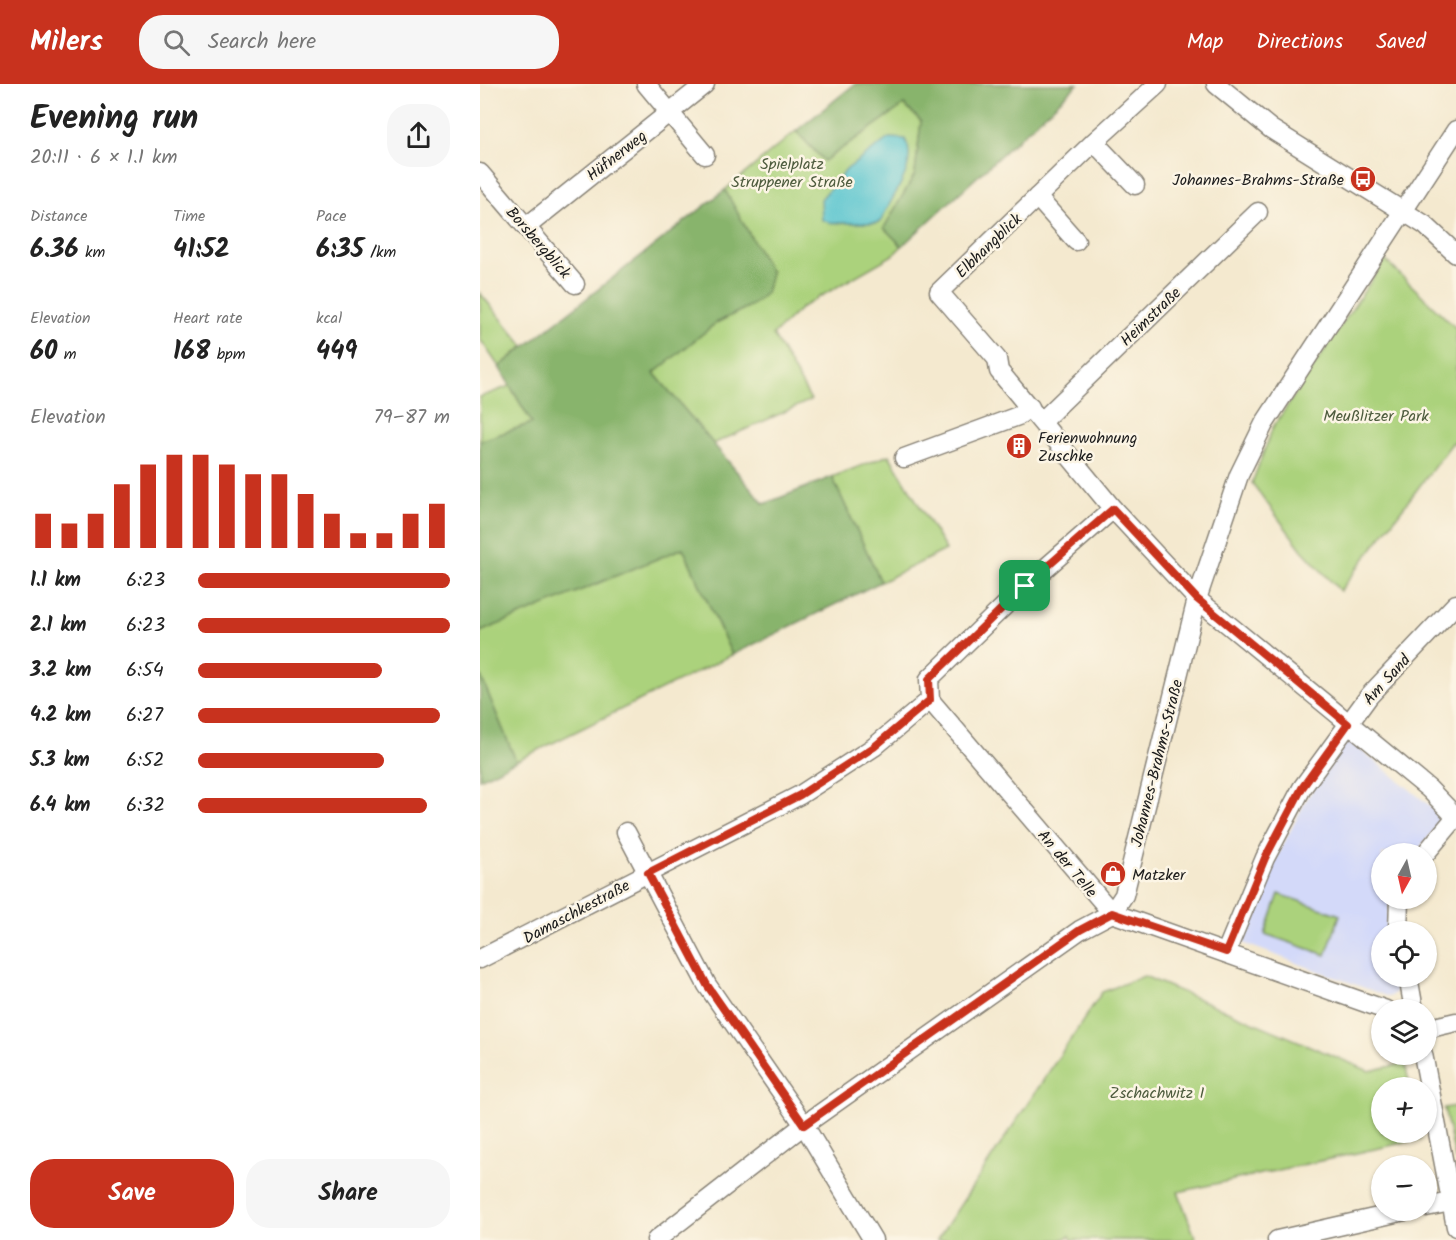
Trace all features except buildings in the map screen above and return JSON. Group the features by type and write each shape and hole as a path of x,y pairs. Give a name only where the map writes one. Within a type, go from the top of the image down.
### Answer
{"street":[{"path":"646,84 705,154"},
{"name":"Hüfnerweg","path":"526,226 705,84"},
{"name":"Elbhangblick","path":"1036,414 999,371 997,359 939,292 1094,142 1158,84"},
{"path":"1216,84 1271,129 1405,212 1443,240 1456,254"},
{"name":"Johannes-Brahms-Straße","path":"1112,913 1124,895 1197,599 1239,476 1264,424 1405,212 1456,130"},
{"path":"1094,142 1135,185"},
{"name":"Borsbergblick","path":"480,173 575,284"},
{"path":"1037,197 1076,241"},
{"name":"Heimstraße","path":"904,458 1018,416 1036,414 1258,212"},
{"path":"1036,414 1113,509 1197,599 1429,789 1456,817 1434,843"},
{"path":"930,700 929,679 1025,586 1113,509"},
{"name":"Am Sand","path":"1226,952 1265,858 1302,788 1369,696 1456,604"},
{"name":"Damaschkestraße","path":"480,959 800,795 874,747 930,700"},
{"name":"An der Telle","path":"930,700 1112,913"},
{"path":"626,832 707,985 804,1125 873,1240"},
{"path":"668,1237 804,1125 1080,930 1112,913 1371,1005"},
{"path":"1437,1026 1456,1022"},
{"path":"1425,1065 1456,1227"},
{"path":"1437,1205 1451,1202"},
{"path":"1277,1240 1371,1219"}],"shaded area":[{"path":"1348,739 1445,818 1424,843 1371,843 1371,909 1389,909 1387,921 1371,921 1371,987 1395,987 1396,992 1389,997 1243,943 1274,863 1307,798"}],"green space":[{"path":"855,84 1078,84 902,246 884,228 915,174 921,121 904,105 824,161 796,131"},
{"name":"Spielplatz Struppener Straße","path":"904,105 921,121 915,174 884,228 902,246 893,255 802,307 773,335 811,400 713,444 654,373 716,323 752,305 771,273 725,190 796,131 824,161"},
{"path":"725,190 771,273 766,293 752,305 716,323 654,373 764,504 832,477 881,582 732,655 683,548 480,632 480,441 532,423 499,367"},
{"name":"Meußlitzer Park","path":"1385,260 1456,328 1456,444 1453,442 1340,591 1302,550 1252,483 1273,427"},
{"path":"480,293 524,346 499,367 480,339"},
{"path":"510,386 532,423 480,441 480,397"},
{"path":"889,455 946,550 881,582 832,477"},
{"path":"683,548 732,655 516,761 480,674 480,632"},
{"path":"480,674 516,761 480,779"},
{"path":"1279,894 1340,915 1326,955 1265,934"},
{"name":"Zschachwitz I","path":"1144,976 1369,1071 1405,1065 1408,1077 1371,1077 1371,1143 1403,1143 1178,1192 1196,1240 1072,1240 1070,1236 1061,1240 937,1240 1102,992"},
{"path":"1456,1106 1456,1161 1444,1108"}],"water":[{"path":"889,138 905,139 909,149 909,160 902,181 881,221 831,223 822,220 821,199 847,169"}],"place":[{"name":"Johannes-Brahms-Straße","path":"1363,179"},
{"name":"Ferienwohnung Zuschke","path":"1019,446"},
{"name":"Matzker","path":"1113,874"}],"route":[{"path":"1113,509 1197,599 1348,724 1302,788 1265,858 1226,952 1112,913 1080,930 804,1125 707,985 648,873 800,795 874,747 930,700 929,679 1025,586 1113,509"}]}
